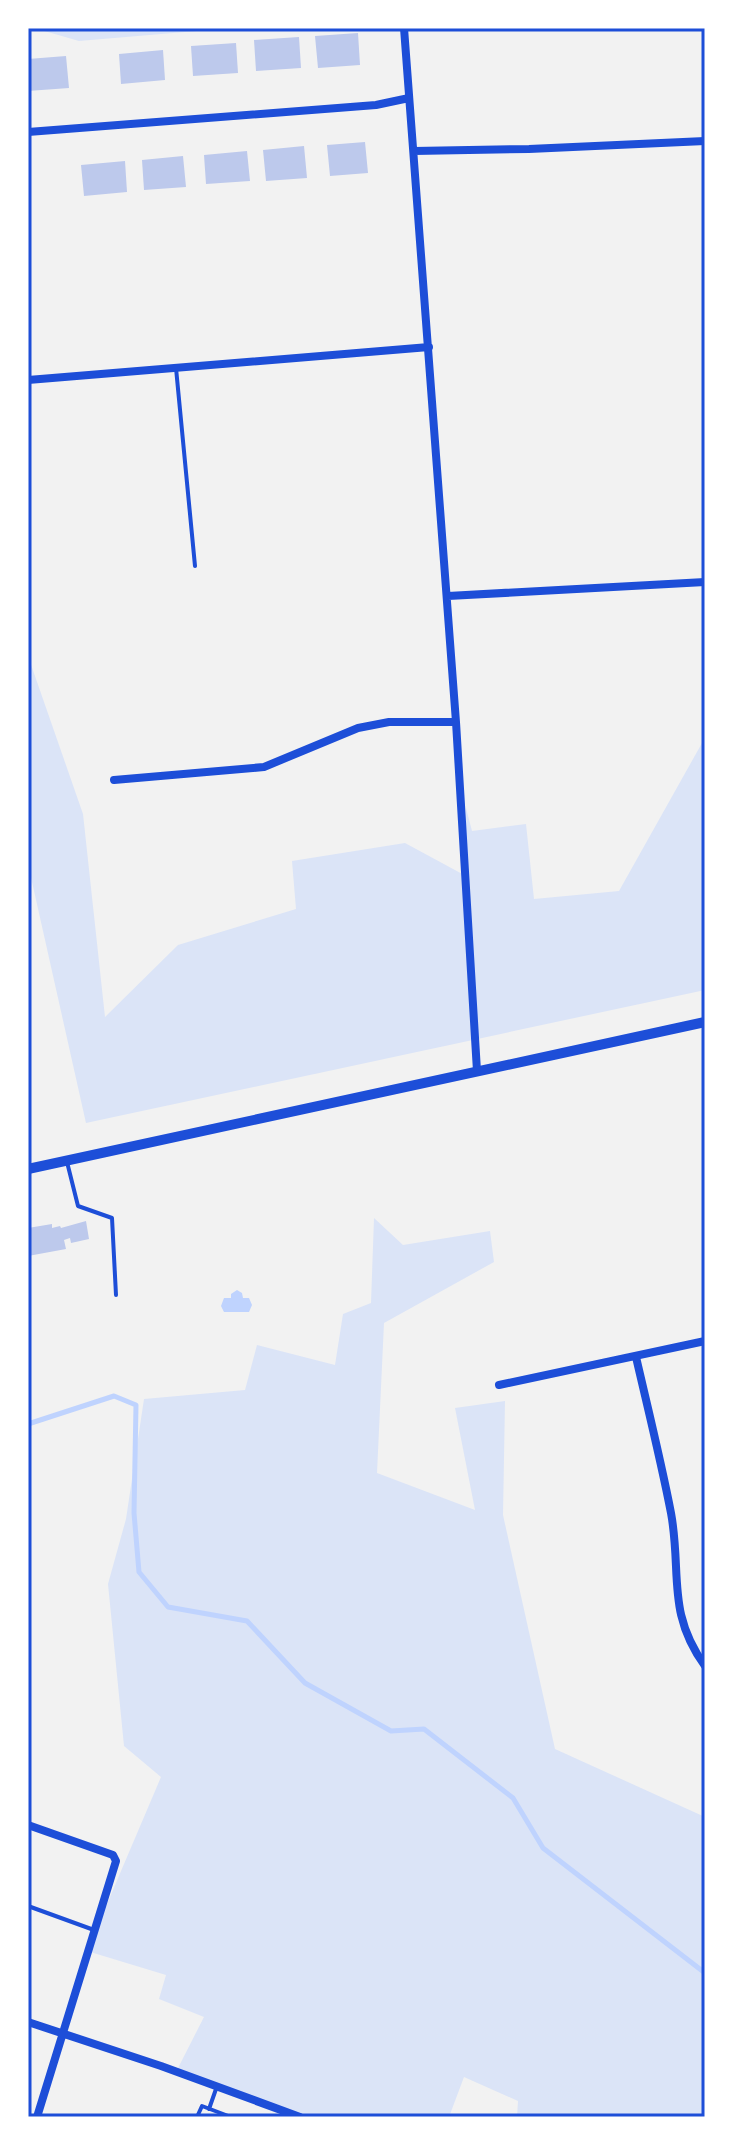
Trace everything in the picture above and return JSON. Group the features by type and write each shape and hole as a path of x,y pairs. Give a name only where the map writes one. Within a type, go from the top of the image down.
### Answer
{"street":[{"path":"404,28 448,596 477,1071"},
{"path":"28,132 376,105 409,98"},
{"path":"414,151 705,141"},
{"path":"28,380 429,347"},
{"path":"448,596 705,582"},
{"path":"114,780 264,767 358,728 389,722 456,722"},
{"path":"28,1169 705,1022"},
{"path":"499,1385 705,1341"},
{"path":"636,1357 671,1516 678,1607 692,1646 705,1666"},
{"path":"28,1825 113,1855 116,1861 37,2117"},
{"path":"28,2022 300,2117"}],"lane":[{"path":"176,368 195,566"},
{"path":"67,1160 78,1206 112,1218 116,1295"},
{"path":"28,1906 94,1930"},
{"path":"209,2109 217,2086"},
{"path":"197,2117 202,2106 231,2117"}],"shaded area":[{"path":"34,28 232,28 79,41"},
{"path":"28,656 83,814 105,1017 178,945 296,909 292,861 405,843 466,876 466,808 472,831 526,824 534,899 619,891 705,742 705,990 86,1123 28,864"},
{"path":"374,1218 403,1245 490,1231 494,1262 384,1323 377,1473 475,1510 455,1408 505,1401 503,1515 555,1749 705,1817 705,2117 517,2117 518,2101 464,2077 449,2117 308,2117 177,2070 204,2017 159,1999 166,1975 87,1951 161,1777 124,1746 108,1584 126,1519 144,1399 245,1390 257,1345 335,1365 343,1314 371,1303"}],"water":[{"path":"237,1290 243,1298 249,1298 252,1305 249,1312 224,1312 221,1306 224,1298 231,1298"}],"building":[{"path":"358,33 360,65 318,68 315,36"},
{"path":"299,37 301,68 256,71 254,40"},
{"path":"236,43 238,73 193,76 191,46"},
{"path":"163,50 165,80 121,84 119,54"},
{"path":"66,56 69,88 28,91 28,59"},
{"path":"365,142 368,173 330,176 327,145"},
{"path":"304,146 307,178 266,181 263,150"},
{"path":"247,151 250,181 206,184 204,155"},
{"path":"183,156 186,187 144,190 142,160"},
{"path":"125,161 127,192 84,196 81,165"},
{"path":"86,1221 89,1239 71,1243 70,1238 64,1240 66,1249 28,1256 28,1228 52,1224 52,1228 61,1228"}],"waterway":[{"path":"28,1424 114,1396 136,1405 134,1513 139,1572 168,1607 247,1621 305,1683 391,1731 424,1729 513,1798 543,1848 705,1973"}]}
